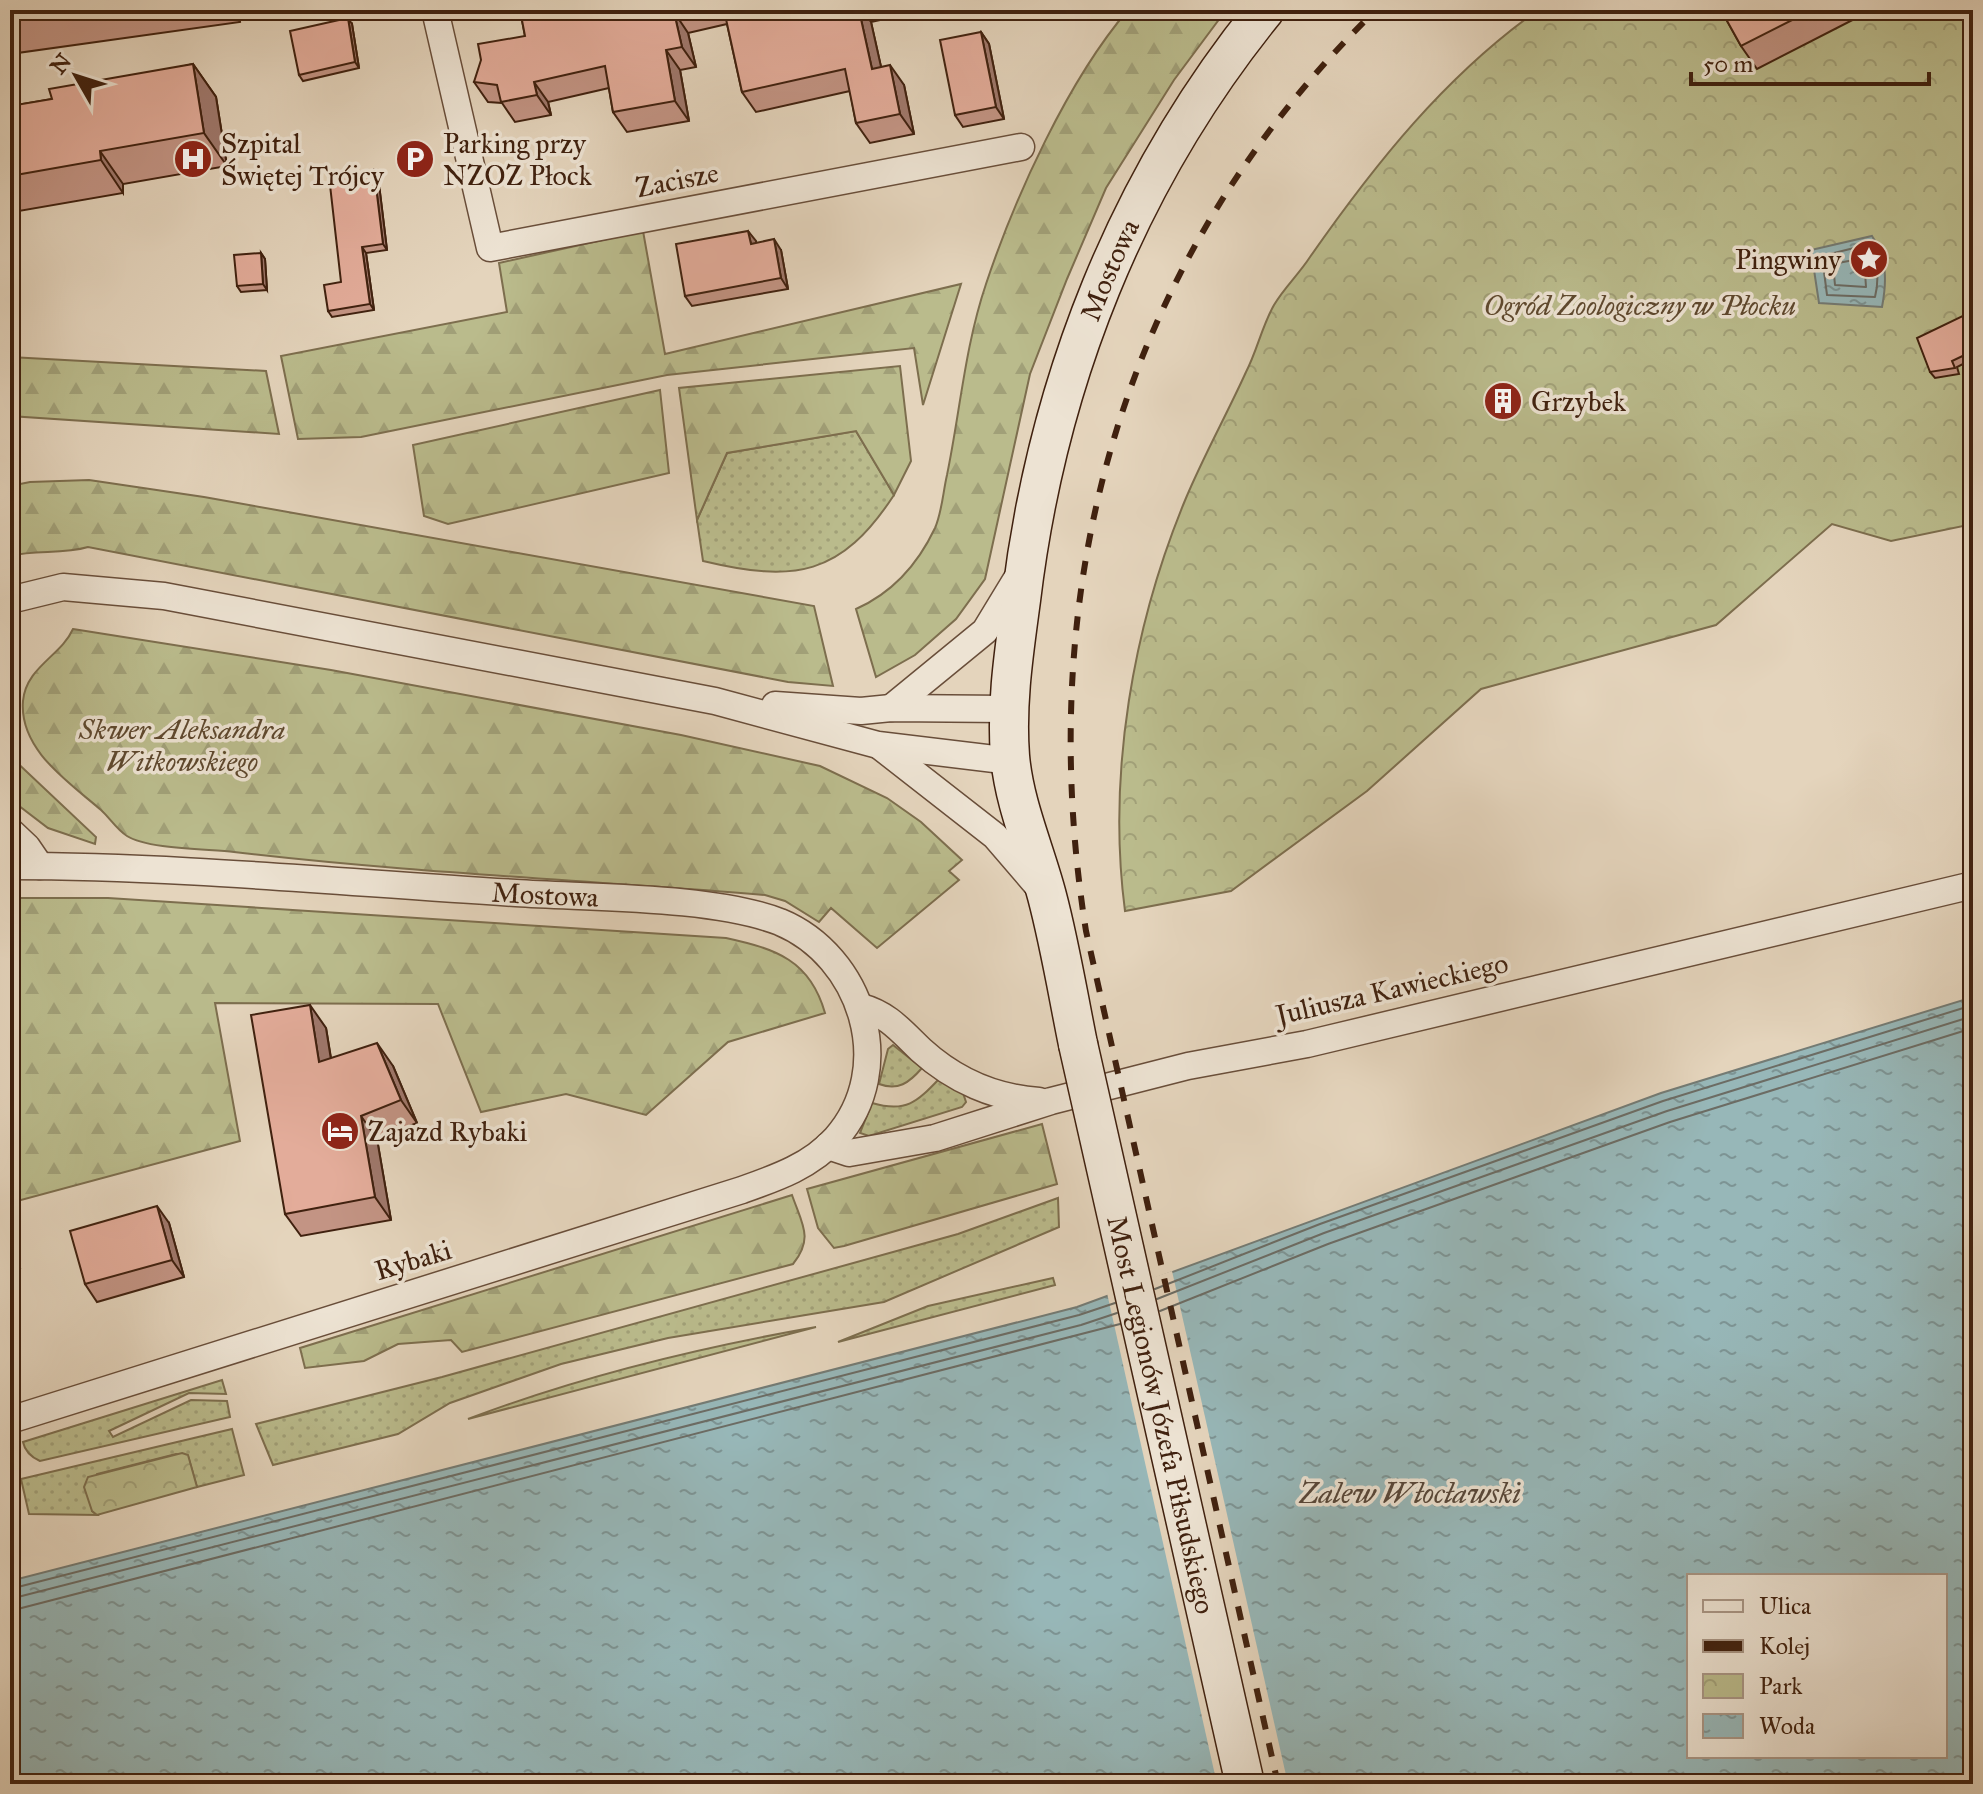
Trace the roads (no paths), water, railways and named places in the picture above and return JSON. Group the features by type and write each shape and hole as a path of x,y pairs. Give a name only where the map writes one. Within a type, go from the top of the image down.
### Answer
{"main road":[{"name":"Mostowa","path":"1078,1044 1047,897 1011,761 1007,709 1025,562 1053,427 1073,358 1108,268 1151,178 1185,120 1265,10"},
{"name":"Most Legionów Józefa Piłsudskiego","path":"1078,1044 1245,1784"}],"street":[{"name":"Zacisze","path":"435,10 490,248 1021,147"},
{"name":"Mostowa","path":"891,708 985,631 1025,562"},
{"name":"Mostowa","path":"10,600 54,588 114,589 262,613 715,701 878,745 1011,761"},
{"name":"Mostowa","path":"715,701 861,711 891,708 1007,709"},
{"name":"Mostowa","path":"878,745 995,836 1047,897"},
{"path":"10,831 27,847 40,866"},
{"name":"Mostowa","path":"10,866 315,880 724,909 767,918 809,938 838,966 861,1007 867,1052 862,1084 846,1123 828,1146"},
{"name":"Juliusza Kawieckiego","path":"828,1146 849,1153 935,1138 1051,1101 1188,1066 1307,1044 1973,885"},
{"path":"861,1007 887,1017 924,1053 968,1082 1015,1099 1051,1101"},
{"name":"Rybaki","path":"10,1420 742,1190 789,1172 828,1146"}],"water":[{"path":"1872,236 1881,253 1884,270 1882,307 1819,303 1811,250"},
{"name":"Zalew Włocławski","path":"1973,997 1973,1784 10,1784 10,1581 1077,1307 1661,1093"}],"railway":[{"path":"1278,1784 1086,931 1072,802 1073,676 1087,553 1116,433 1159,319 1216,209 1289,106 1376,10"}],"place":[{"name":"Szpital Świętej Trójcy","path":"193,159"},
{"name":"Parking przy NZOZ Płock","path":"415,159"},
{"name":"Pingwiny","path":"1869,259"},
{"name":"Grzybek","path":"1503,401"},
{"name":"Zajazd Rybaki","path":"340,1131"}],"park label":[{"name":"Ogród Zoologiczny w Płocku","path":"1640,305"},
{"name":"Skwer Aleksandra Witkowskiego","path":"182,745"}]}
